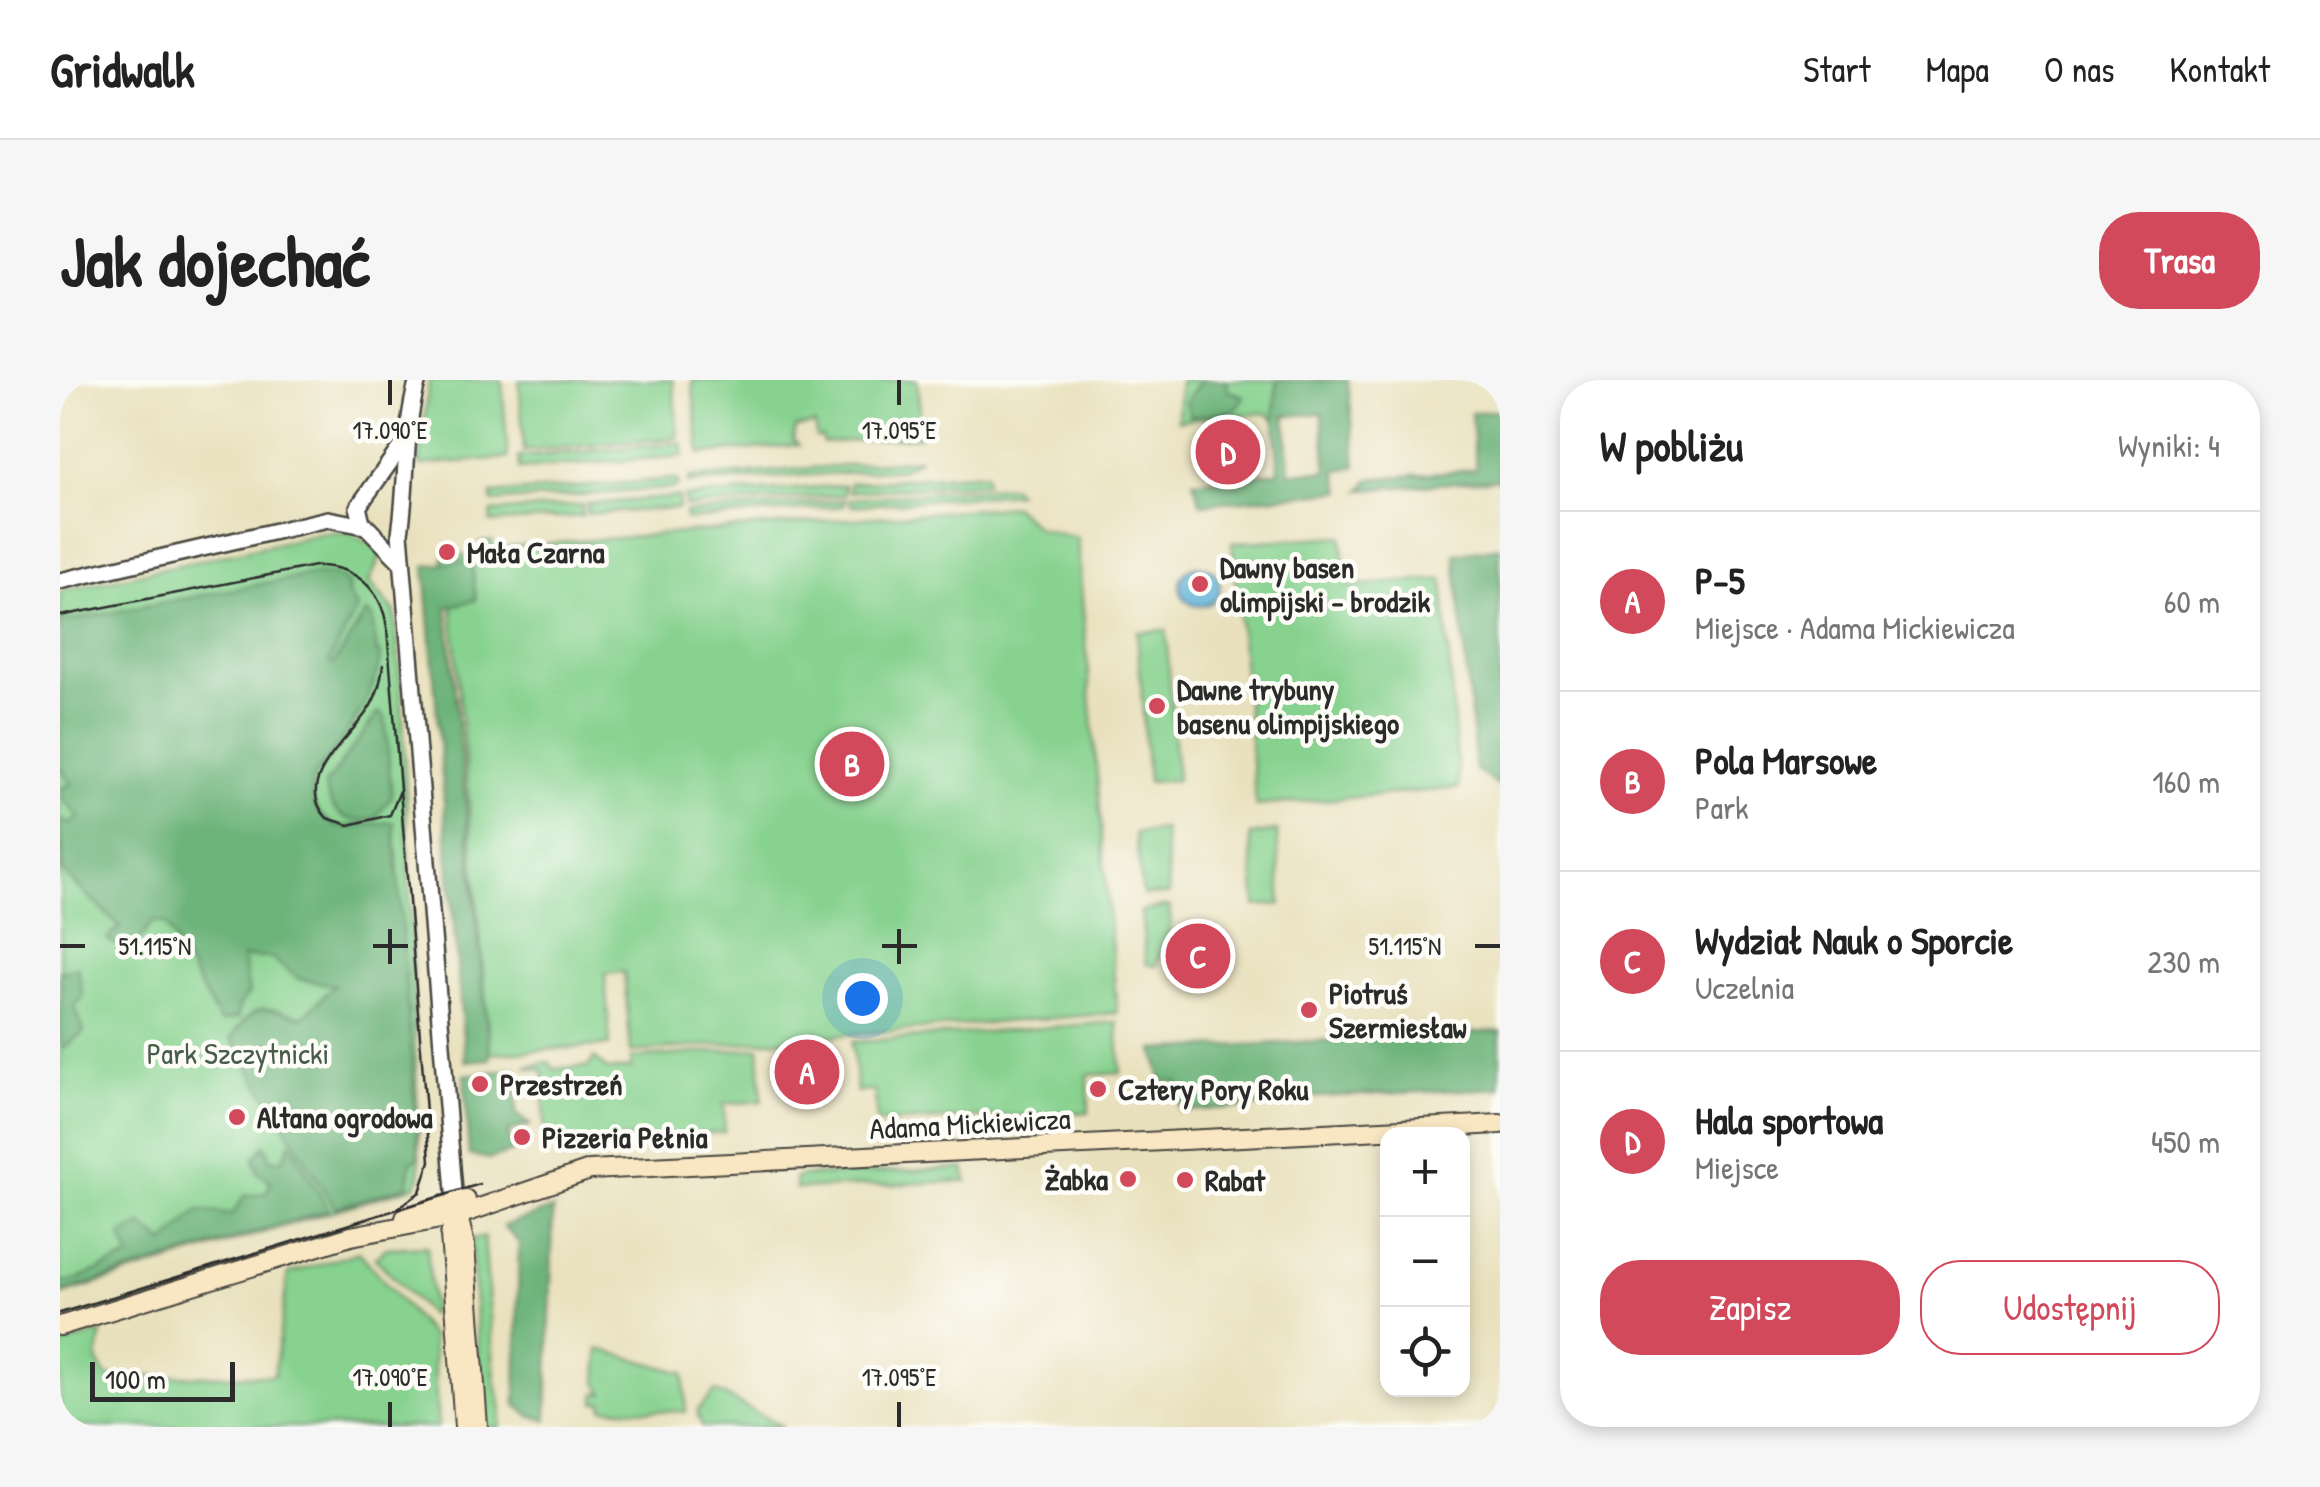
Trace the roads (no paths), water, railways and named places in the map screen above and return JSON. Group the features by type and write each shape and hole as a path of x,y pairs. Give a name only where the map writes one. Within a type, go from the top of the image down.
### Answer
{"main road":[{"name":"Adama Mickiewicza","path":"60,1326 382,1228 575,1174 616,1168 1500,1124"},
{"path":"456,1209 450,1235 464,1427"},
{"path":"456,1209 465,1245 478,1427"}],"street":[{"path":"414,384 406,441 403,564 456,1209"},
{"path":"403,564 358,512 370,488 406,441"},
{"path":"60,580 328,519 370,488 392,489 403,500"},
{"path":"328,519 370,529 392,530 402,523"}],"water":[{"path":"1200,566 1214,572 1220,586 1214,600 1200,606 1186,600 1180,586 1186,572"}],"tram line":[{"path":"60,616 315,566 354,575 373,591 387,628 430,1161 420,1192 398,1208"},
{"path":"383,665 371,705 327,762 316,790 318,804 327,818 349,825 390,815 400,791"},
{"path":"60,1313 480,1184"}],"place":[{"name":"Hala sportowa","path":"1228,452"},
{"name":"Mała Czarna","path":"447,552"},
{"name":"Dawny basen olimpijski - brodzik","path":"1200,584"},
{"name":"Dawne trybuny basenu olimpijskiego","path":"1157,706"},
{"name":"Pola Marsowe","path":"852,764"},
{"name":"Wydział Nauk o Sporcie","path":"1198,956"},
{"name":"Piotruś Szermiesław","path":"1309,1010"},
{"name":"P-5","path":"807,1072"},
{"name":"Przestrzeń","path":"480,1084"},
{"name":"Cztery Pory Roku","path":"1098,1089"},
{"name":"Altana ogrodowa","path":"237,1117"},
{"name":"Pizzeria Pełnia","path":"522,1137"},
{"name":"Żabka","path":"1128,1179"},
{"name":"Rabat","path":"1185,1180"}],"park label":[{"name":"Park Szczytnicki","path":"238,1053"}]}
